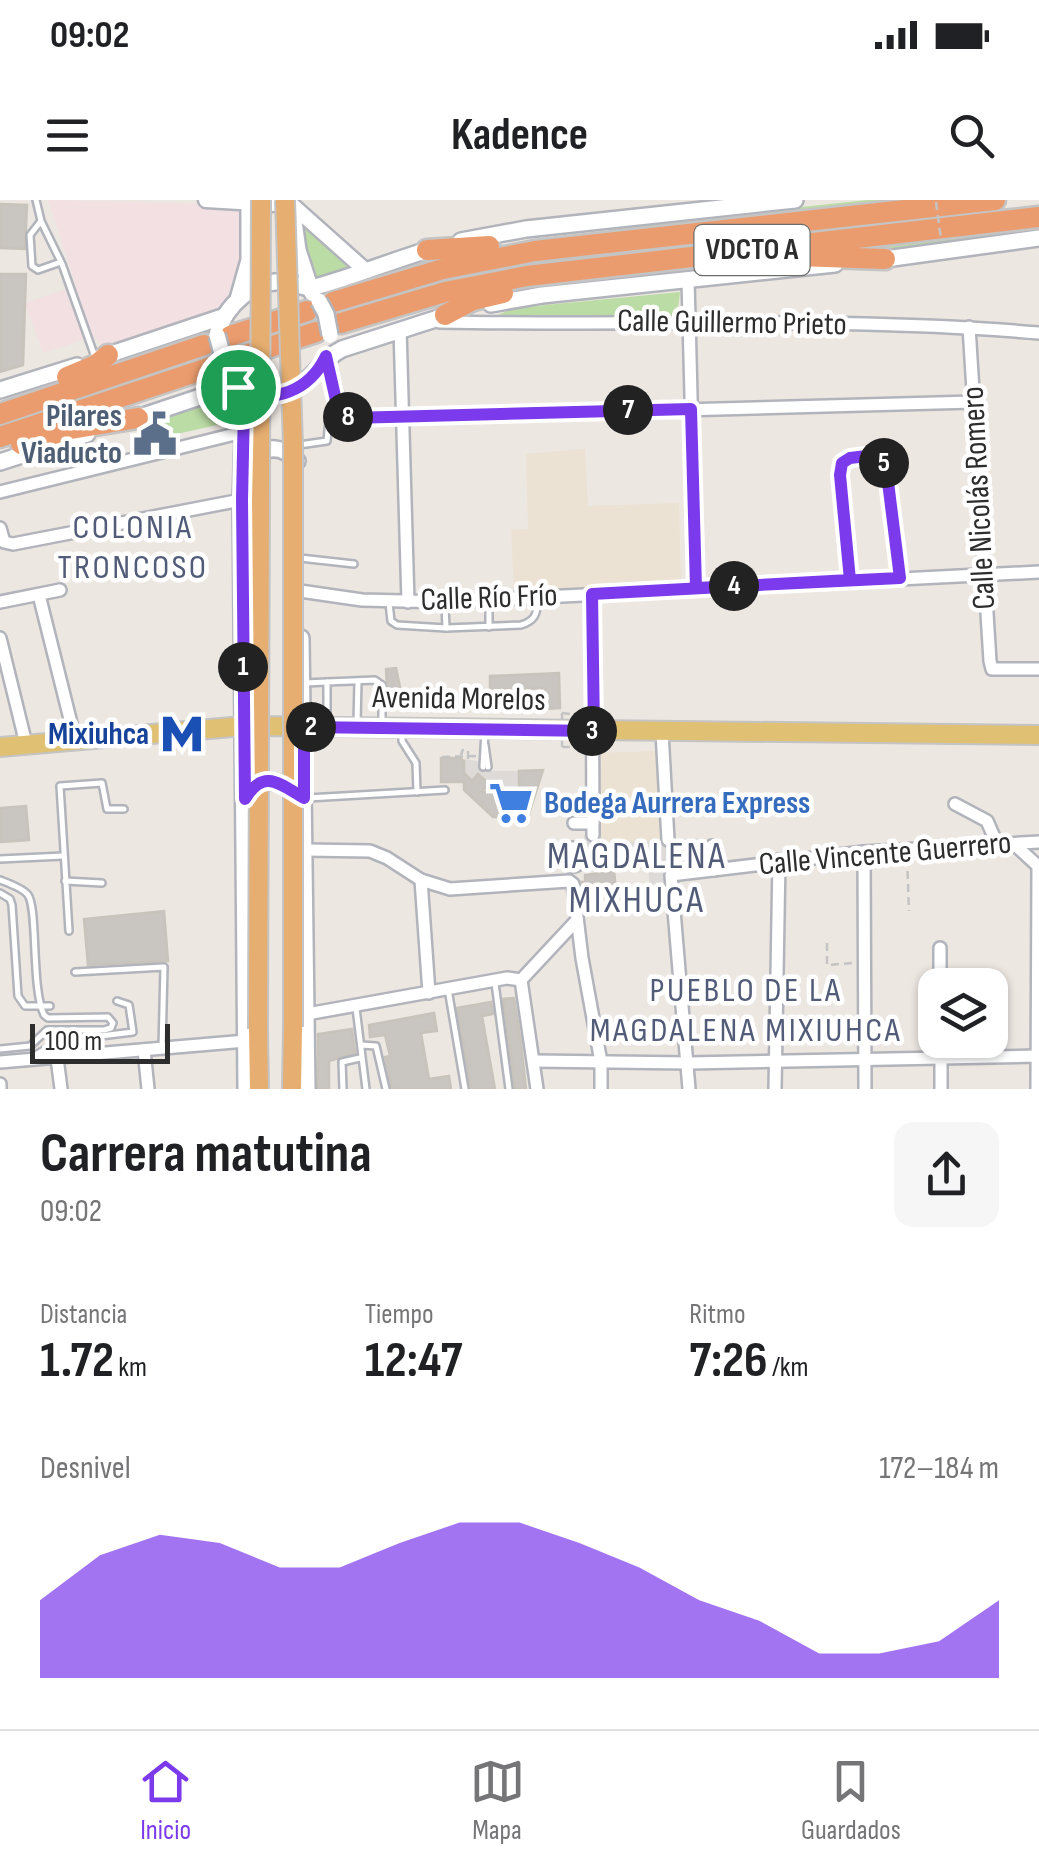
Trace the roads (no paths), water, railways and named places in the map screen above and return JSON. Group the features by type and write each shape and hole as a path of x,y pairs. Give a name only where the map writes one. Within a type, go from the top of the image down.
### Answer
{"highway":[{"name":"VDCTO A","path":"0,414 224,323 494,258 995,200"},
{"path":"253,201 252,1035 259,1089"},
{"path":"290,202 300,1021 292,1089"},
{"name":"VDCTO A","path":"0,437 418,298 480,284 1038,222"},
{"path":"426,250 466,250 574,236 646,235 660,239"},
{"path":"747,255 885,259"},
{"path":"435,318 484,296 642,271 692,258"},
{"path":"0,401 101,359"},
{"path":"0,450 71,429 138,418"}],"main road":[{"path":"317,301 365,270 426,250 526,228 795,200"},
{"path":"246,1089 252,1035 244,726 244,400 224,364 224,323 249,260 253,201"},
{"path":"0,462 222,389 238,387 271,396 304,384 314,376 326,356 329,330 298,250 290,202"},
{"path":"326,356 435,318 542,295 885,259 1038,222"},
{"path":"0,390 224,323 250,290 267,283 285,282 317,301"},
{"path":"304,384 300,396 300,591 306,850 300,1021 307,1089"},
{"path":"242,468 256,454 272,448 288,452 300,464"},
{"name":"Avenida Morelos","path":"0,747 244,726 402,728 485,737 662,732 1039,735"},
{"path":"245,799 255,786 271,781 288,785 304,798"}],"street":[{"path":"206,200 290,202 365,270"},
{"path":"688,280 696,588"},
{"name":"Calle Guillermo Prieto","path":"435,318 969,327 1039,333"},
{"name":"Calle Nicolás Romero","path":"969,327 992,668 1039,669"},
{"path":"400,329 408,602"},
{"path":"326,356 337,405 350,418 974,402"},
{"path":"0,492 243,432"},
{"path":"0,528 4,542 12,544 242,500"},
{"name":"Calle Río Frío","path":"300,591 390,602 444,602 1039,572"},
{"path":"0,602 60,590"},
{"path":"574,823 593,829 586,737 592,594"},
{"path":"39,595 75,739"},
{"path":"0,638 26,744"},
{"path":"662,732 668,840"},
{"path":"956,804 988,821 997,844"},
{"name":"Calle Vincente Guerrero","path":"689,1063 671,875 907,848 1039,842"},
{"path":"1014,844 1038,867 1037,1089"},
{"path":"712,846 714,870"},
{"path":"583,857 575,848 566,850 564,859 569,866 601,1062 601,1089"},
{"path":"306,850 370,851 420,880 450,889 572,885"},
{"path":"864,852 865,1089"},
{"path":"775,1089 780,860"},
{"path":"420,880 429,993"},
{"path":"521,980 577,920"},
{"path":"940,948 940,968"},
{"path":"300,1021 356,1006 495,980 521,980"},
{"path":"521,980 537,1089"},
{"path":"0,1062 144,1050 252,1035"},
{"path":"144,1050 148,1089"},
{"path":"1008,1057 1038,1056"},
{"path":"58,1058 61,1089"},
{"path":"534,1061 689,1063 941,1058 941,1089"},
{"path":"689,1063 689,1089"}],"lane":[{"path":"36,200 101,359"},
{"path":"41,220 30,235 32,266 38,270 61,262"},
{"path":"300,445 327,441 328,420 337,405"},
{"path":"850,580 840,468 850,458 875,455 884,461 888,472 900,578"},
{"path":"300,558 354,564"},
{"path":"390,602 391,621 397,625 489,627 530,622 537,613 538,597"},
{"path":"489,600 489,627"},
{"path":"444,602 446,628"},
{"path":"357,728 358,680"},
{"path":"303,684 378,680 382,685 382,728"},
{"path":"327,682 328,727"},
{"path":"402,728 402,741 416,763 417,792"},
{"path":"485,737 485,767"},
{"path":"69,931 60,786 102,783 107,809 124,809"},
{"path":"304,798 445,790"},
{"path":"0,859 63,856"},
{"path":"0,880 24,891 30,900 40,1006 48,1018 108,1018 113,1023 104,1030 48,1030 34,1044 0,1049"},
{"path":"65,881 102,883"},
{"path":"0,893 12,905 18,996 25,1006 50,1006"},
{"path":"75,972 164,967 162,1048"},
{"path":"495,980 509,1089"},
{"path":"448,989 465,1089"},
{"path":"29,1060 60,1041 133,1032 129,1005 117,1001"},
{"path":"356,1006 366,1089"},
{"path":"361,1045 376,1046 386,1089"},
{"path":"343,1089 342,1062 360,1058"}],"place":[{"name":"Pilares Viaducto","path":"155,434"},
{"name":"Mixiuhca","path":"182,734"},
{"name":"Bodega Aurrera Express","path":"511,803"}],"district":[{"name":"COLONIA TRONCOSO","path":"133,547"},
{"name":"MAGDALENA MIXHUCA","path":"637,878"},
{"name":"PUEBLO DE LA MAGDALENA MIXIUHCA","path":"746,1010"}]}
